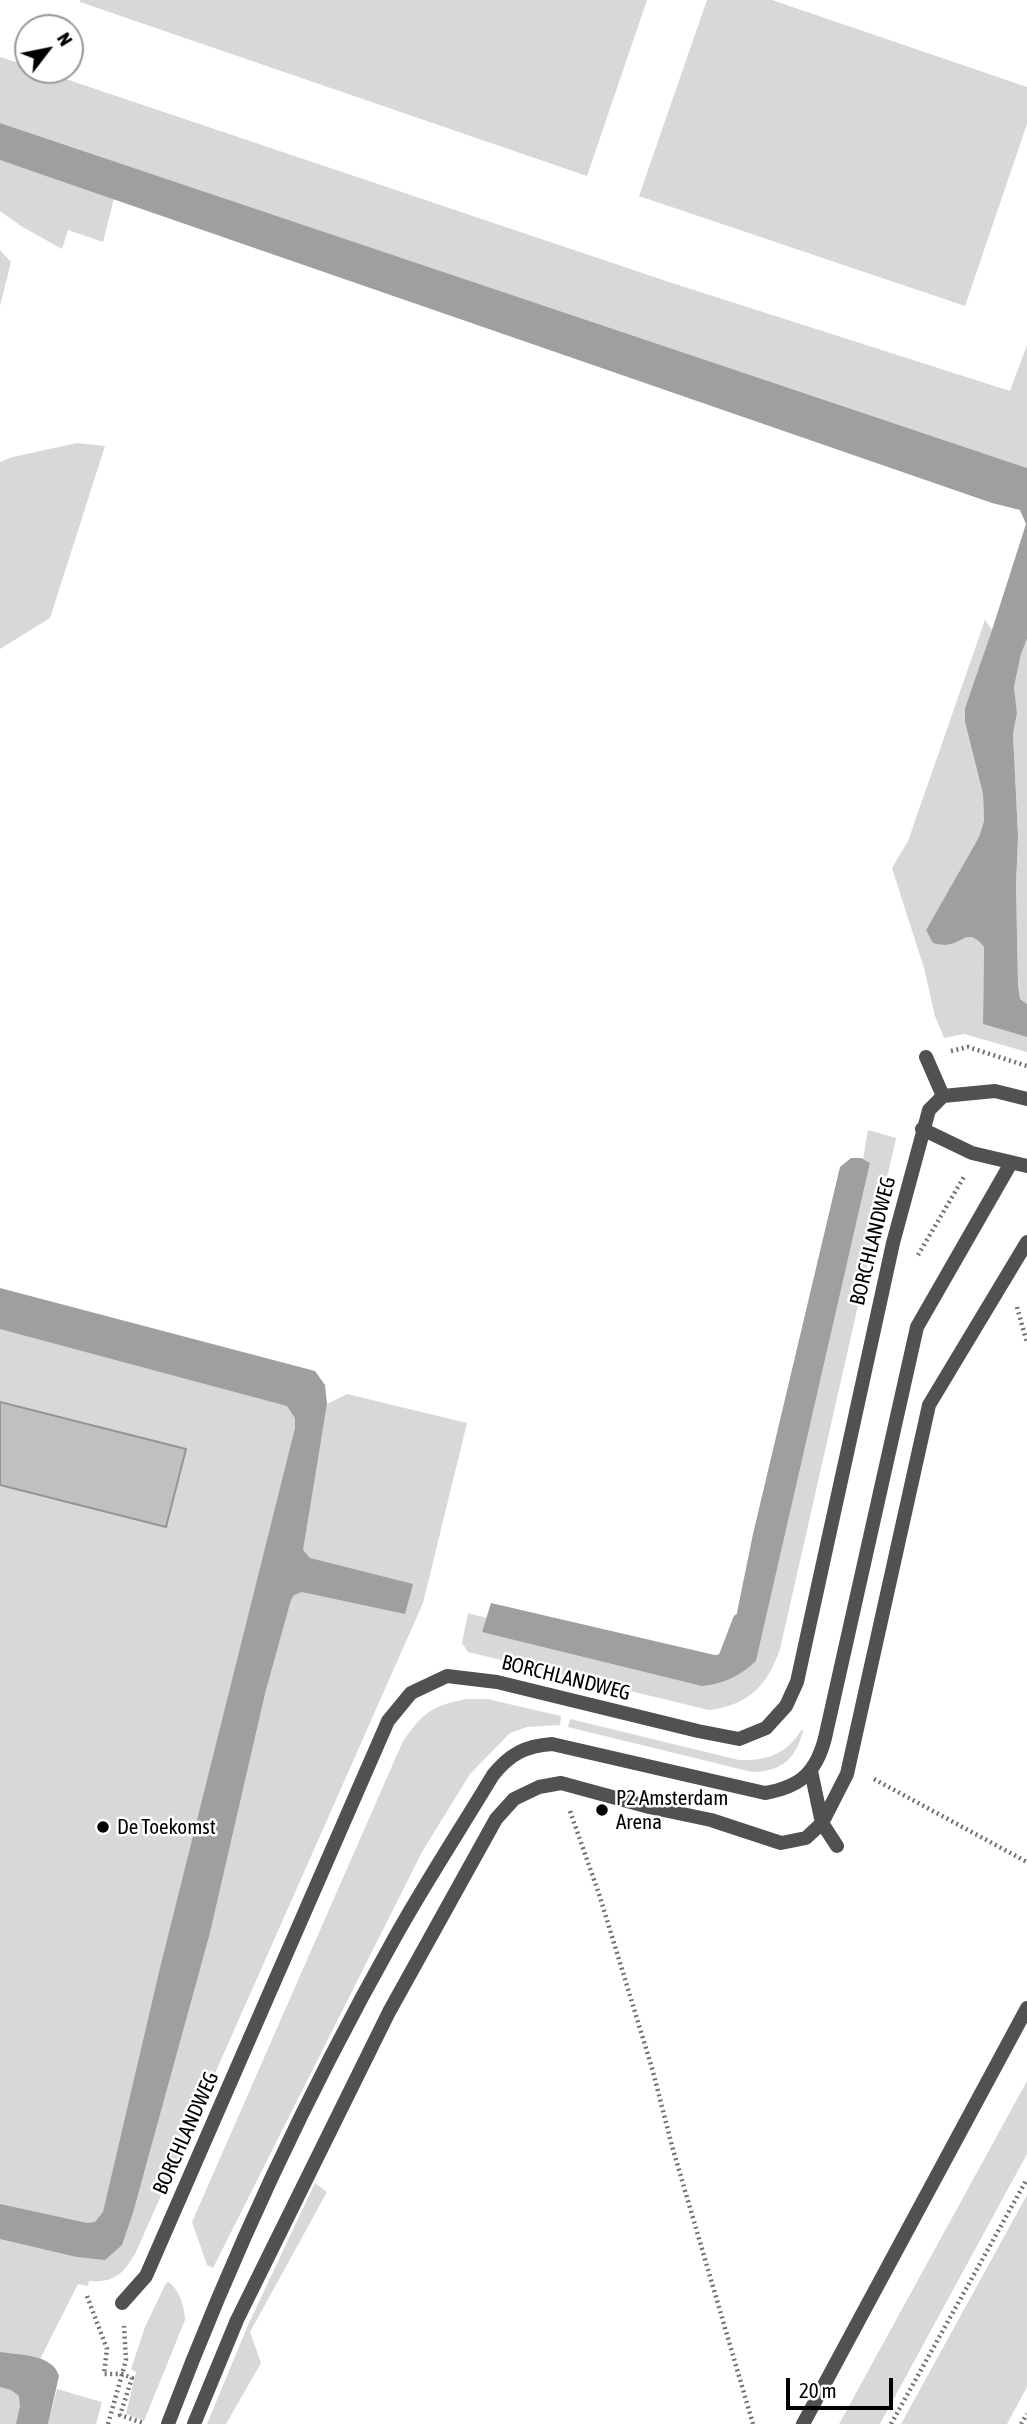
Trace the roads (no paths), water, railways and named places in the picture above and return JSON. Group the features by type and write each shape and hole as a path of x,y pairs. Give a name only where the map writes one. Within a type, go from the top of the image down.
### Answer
{"street":[{"path":"926,1057 943,1096 995,1091 1027,1098"},
{"name":"BORCHLANDWEG","path":"122,2303 146,2276 388,1721 411,1693 447,1676 497,1682 739,1739 766,1728 786,1706 797,1682 884,1281 922,1129 929,1110 943,1096"},
{"path":"922,1129 972,1153 1027,1166"},
{"path":"168,2424 207,2320 307,2106 395,1938 504,1761 526,1748 552,1744 765,1793 790,1786 811,1771 821,1755 917,1327 1011,1163 1027,1153"},
{"path":"194,2424 237,2320 383,2024 496,1819 514,1799 539,1787 561,1783 649,1807 711,1820 781,1843 806,1839 822,1823 847,1774 929,1405 1027,1242"},
{"path":"811,1771 822,1823 837,1846"},
{"path":"803,2424 1027,2008"}],"waterway":[{"path":"715,1661 723,1658 738,1619"}],"place":[{"name":"P2 Amsterdam Arena","path":"602,1810"},
{"name":"De Toekomst","path":"103,1827"}]}
